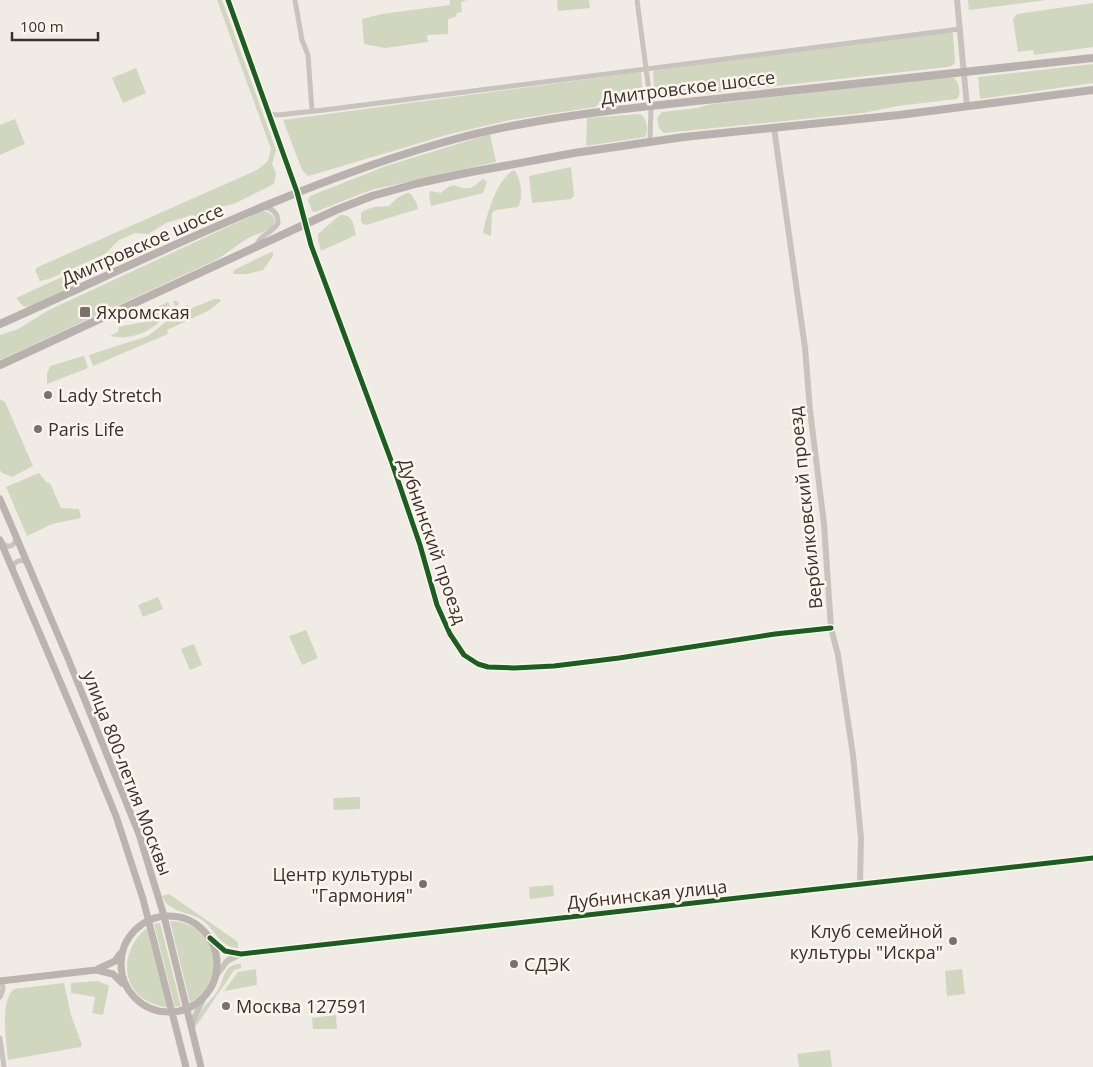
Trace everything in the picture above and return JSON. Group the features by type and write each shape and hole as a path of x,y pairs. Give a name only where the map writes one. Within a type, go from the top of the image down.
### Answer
{"main road":[{"name":"Дмитровское шоссе","path":"0,324 297,192 404,154 460,138 548,119 1093,58"},
{"path":"0,365 351,203 419,183 504,166 650,141 899,115 1093,90"},
{"name":"улица 800-летия Москвы","path":"0,499 139,834 164,916 201,1067"},
{"name":"улица 800-летия Москвы","path":"1,542 116,816 148,920 186,1067"},
{"path":"1,981 96,970 115,961 130,934 140,925 148,920 164,916 178,916 201,928 210,938 216,957 216,976 211,989 203,999 187,1009 173,1013 147,1008 136,1000 113,974 96,970"},
{"path":"122,949 120,959 121,972 126,987"}],"street":[{"path":"228,0 297,192 305,224"},
{"path":"295,0 302,40 308,55 312,111"},
{"path":"638,0 651,106 650,141"},
{"path":"957,0 967,106"},
{"name":"Дмитровское шоссе","path":"269,114 278,115 312,111 960,29"},
{"name":"Вербилковский проезд","path":"774,128 806,353 810,410 824,524 831,628 836,639 853,755 861,838 860,884"},
{"path":"255,247 262,236 273,230 278,223 277,215 272,209 260,208"},
{"name":"Дубнинский проезд","path":"305,224 392,463 420,545 437,605 458,649 470,660 478,664 501,668 554,666 775,634 831,628"},
{"path":"1,542 5,546 11,546 15,543 16,537"},
{"path":"13,570 13,565 18,561 24,560 27,563"},
{"name":"Дубнинская улица","path":"210,938 225,951 241,954 1093,858"},
{"path":"216,976 227,961 241,954"},
{"path":"0,997 3,989 1,981"},
{"path":"192,1028 203,999"},
{"path":"0,1038 4,1067"}],"green space":[{"path":"217,0 222,0 276,150 272,164 276,173 274,184 236,203 218,208 201,218 192,215 166,223 148,234 135,233 119,240 105,254 49,279 40,281 35,270 38,267 257,170 268,161 271,149"},
{"path":"450,0 467,0 461,2 462,12 448,19 448,34 427,35 428,42 385,48 364,44 362,19 382,14 450,5"},
{"path":"557,0 589,0 590,8 558,11"},
{"path":"968,0 1046,0 969,10"},
{"path":"1093,3 1093,47 1034,55 1033,50 1018,52 1013,19 1017,14"},
{"path":"951,32 953,34 955,62 948,67 666,98 658,96 654,89 653,72 655,70"},
{"path":"1093,64 1093,83 980,99 978,77"},
{"path":"136,68 146,93 123,103 112,78"},
{"path":"641,72 643,96 638,102 637,98 600,103 595,107 510,120 450,134 308,176 302,170 283,120"},
{"path":"947,77 954,78 957,83 960,91 957,99 898,106 863,113 664,133 659,128 657,118 662,112 697,108 712,104"},
{"path":"640,114 647,124 645,137 586,146 587,118"},
{"path":"15,119 25,144 0,155 0,125"},
{"path":"490,134 496,162 371,190 315,212 312,211 308,200 310,196 386,166"},
{"path":"571,167 574,196 571,199 532,203 529,176"},
{"path":"514,170 521,188 520,203 518,207 496,210 492,213 491,236 483,233 497,189 502,181"},
{"path":"483,179 487,182 483,193 431,206 429,194 431,191 441,193 450,186 470,188"},
{"path":"410,193 418,209 366,225 361,221 361,213 364,211 375,207 389,206 397,198"},
{"path":"262,211 273,216 275,222 272,227 250,237 216,260 0,360 0,335 18,329 49,310"},
{"path":"340,215 350,218 356,235 321,251 318,234"},
{"path":"121,248 128,248 134,252 99,267 99,272 85,279 84,276 78,282 66,274"},
{"path":"273,252 273,256 263,270 247,274 233,274 234,270"},
{"path":"64,276 76,287 31,308 23,306 16,298"},
{"path":"214,299 221,301 208,311 167,330 168,334 93,366 89,355 148,336 188,305 190,309"},
{"path":"173,301 177,301 179,304 171,312 162,315 158,308 156,309 159,315 139,318 141,315 155,310 155,308 168,302 171,307 175,306"},
{"path":"159,319 160,321 155,326 143,333 124,337 110,336 119,331 118,327"},
{"path":"84,356 88,368 47,384 47,374 50,366"},
{"path":"0,399 5,402 33,466 12,477 2,473 0,470"},
{"path":"39,473 47,483 50,483 61,508 79,509 81,518 52,524 27,536 6,487"},
{"path":"158,597 163,609 143,617 138,605"},
{"path":"306,630 318,658 302,665 289,636"},
{"path":"194,644 202,665 190,670 181,649"},
{"path":"360,797 360,809 334,810 333,798"},
{"path":"553,885 554,896 530,899 529,887"},
{"path":"169,894 238,942 238,948 226,945 202,920 169,906 162,896"},
{"path":"170,921 186,924 199,931 208,941 213,954 214,967 210,981 203,993 190,1003"},
{"path":"160,923 181,1006 175,1007 154,924"},
{"path":"147,928 168,1008 151,1003 139,995 132,987 128,977 128,956 132,945"},
{"path":"241,964 241,968 234,970 197,1025 199,1014 216,993 228,968"},
{"path":"256,969 257,985 224,991 238,972"},
{"path":"962,969 965,994 947,996 945,971"},
{"path":"98,981 109,986 103,1015 92,1013 95,997 71,993 71,983"},
{"path":"64,983 81,1047 8,1060 5,1011 10,994 14,989"},
{"path":"336,1015 337,1029 313,1029 312,1018"},
{"path":"830,1050 832,1067 799,1067 797,1054"}],"cycle path":[{"path":"228,0 297,192 311,245 392,463 420,545 437,605 450,634 464,655 478,664 488,667 554,666 775,634 831,628"},
{"path":"210,938 225,951 241,954 1093,858"}],"place":[{"name":"Яхромская","path":"85,312"},
{"name":"Lady Stretch","path":"48,395"},
{"name":"Paris Life","path":"38,429"},
{"name":"Центр культуры \"Гармония\"","path":"423,884"},
{"name":"Клуб семейной культуры \"Искра\"","path":"953,941"},
{"name":"СДЭК","path":"514,964"},
{"name":"Москва 127591","path":"226,1006"}]}
